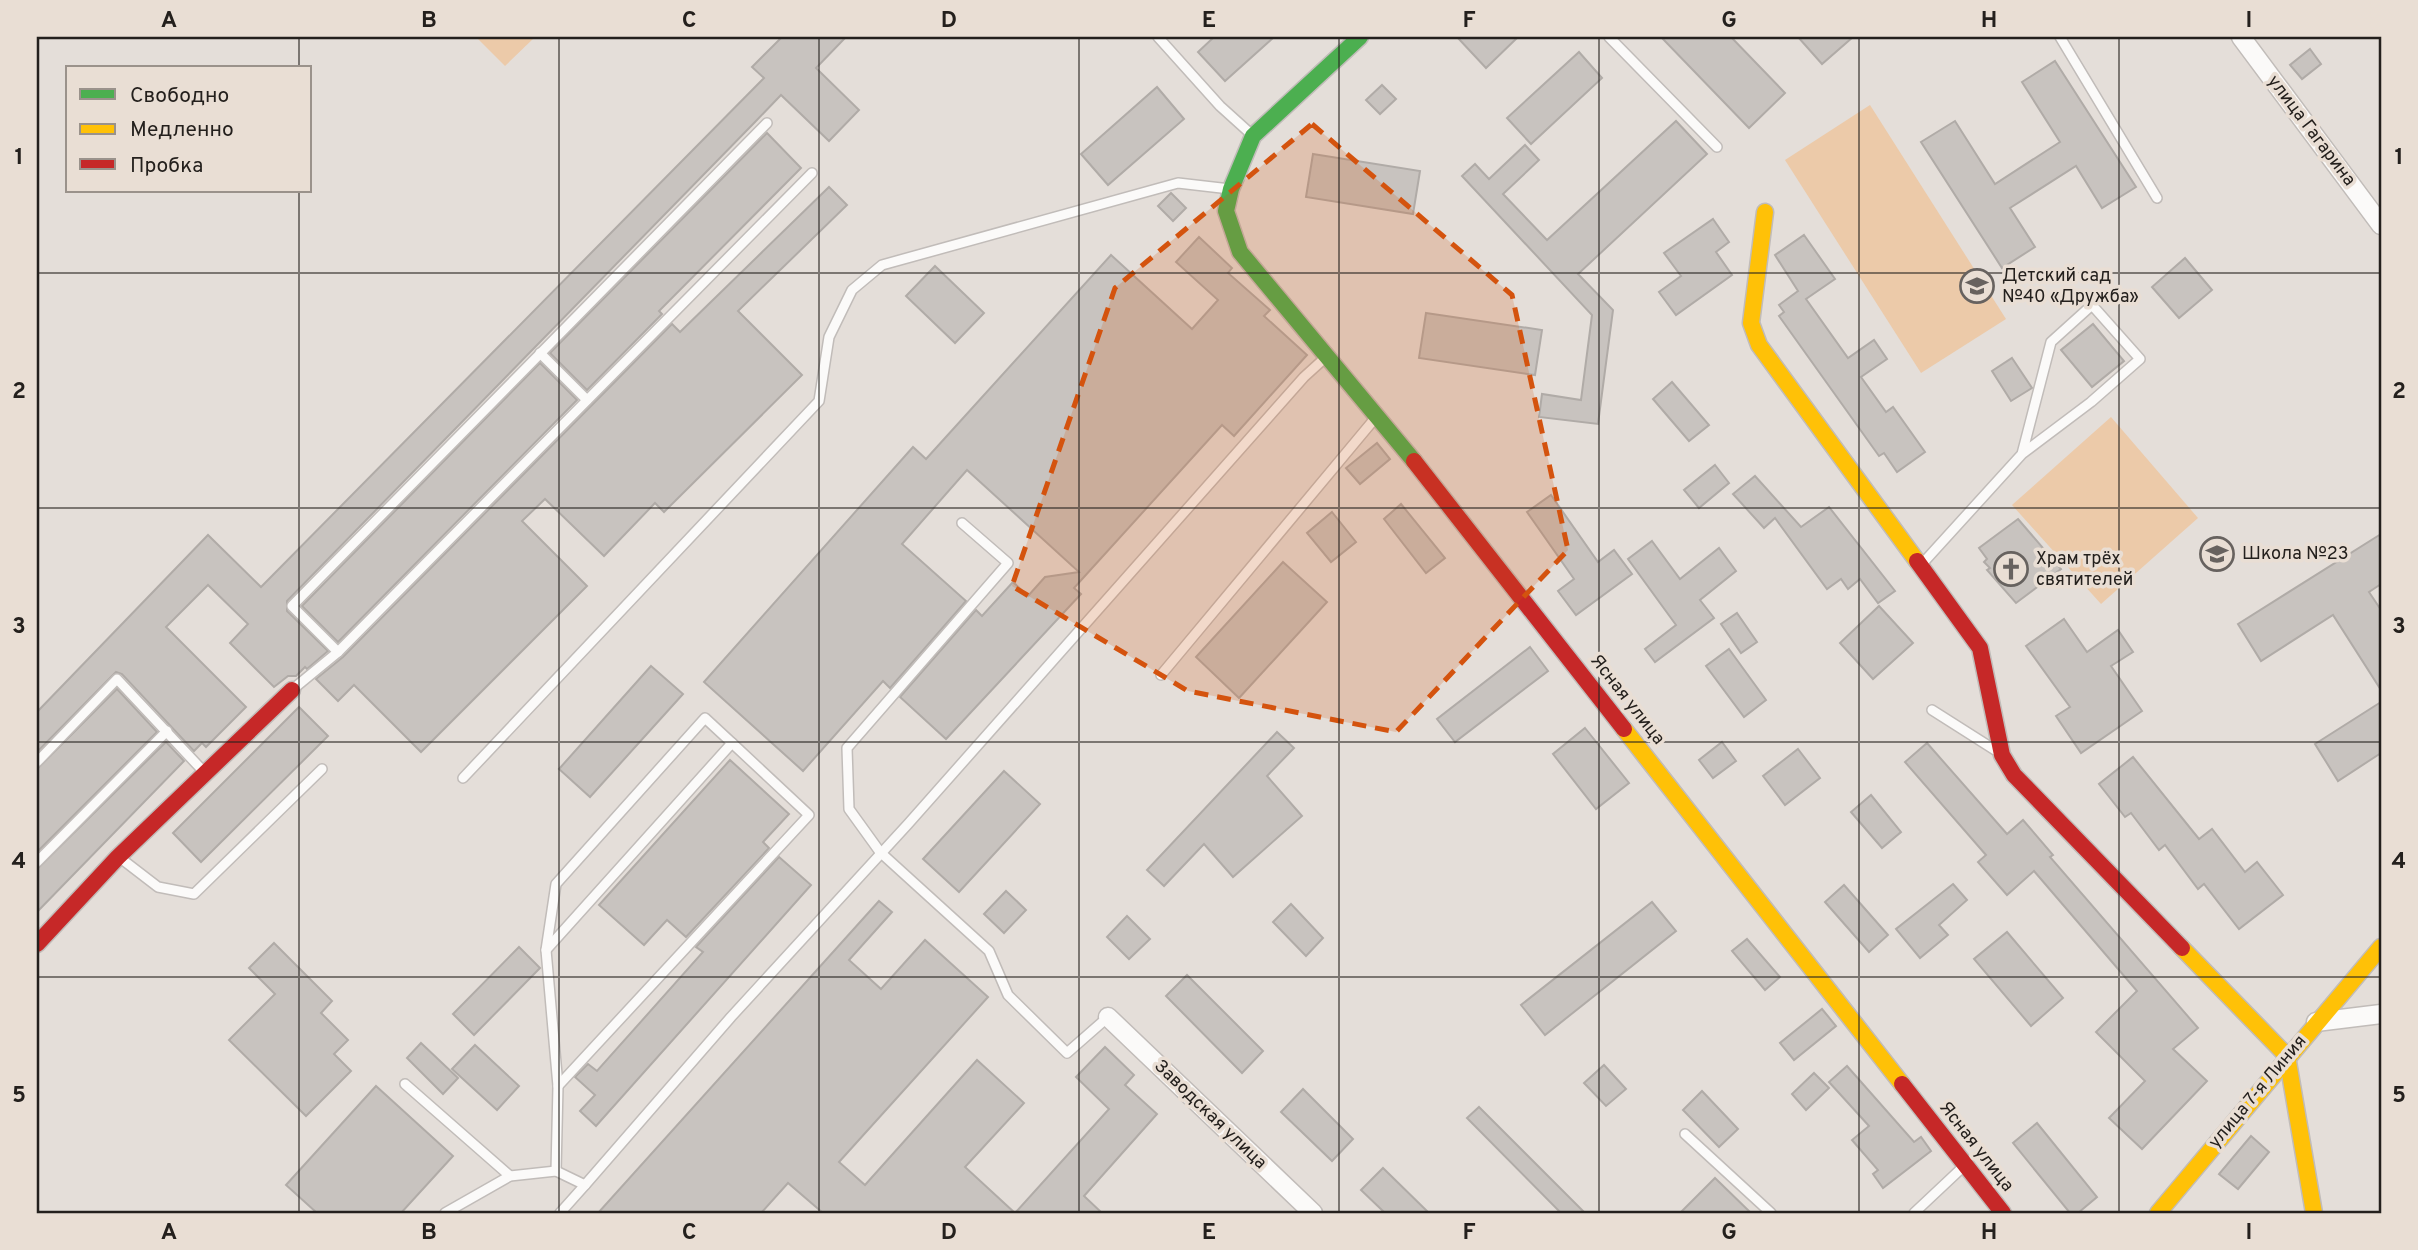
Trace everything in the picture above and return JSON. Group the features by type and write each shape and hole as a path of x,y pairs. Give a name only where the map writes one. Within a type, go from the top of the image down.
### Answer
{"street":[{"path":"1231,189 1253,136 1360,37"},
{"name":"улица Гагарина","path":"2241,37 2381,225"},
{"name":"Ясная улица","path":"1231,189 1226,211 1240,252 1378,415 2003,1213"},
{"path":"1765,212 1751,323 1759,345 1980,648 2002,755 2014,775 2287,1056 2314,1213"},
{"path":"37,944 118,857 292,690"},
{"path":"2316,1022 2381,947"},
{"name":"улица 7-я Линия","path":"2158,1213 2316,1022 2381,1014"},
{"name":"Заводская улица","path":"1108,1017 1313,1213"}],"lane":[{"path":"1157,37 1220,106 1253,136"},
{"path":"1609,37 1717,147"},
{"path":"2060,37 2157,198"},
{"path":"338,652 292,606 767,124"},
{"path":"292,690 338,652 812,173"},
{"path":"463,778 819,401 830,337 835,325 852,289 882,265 1178,183 1231,189"},
{"path":"1921,565 2022,454 2091,402 2140,359 2092,305 2051,342 2022,454"},
{"path":"540,353 587,400"},
{"path":"559,1213 1304,377 1327,356"},
{"path":"1161,675 1378,415"},
{"path":"962,523 1008,563 847,748 849,809 880,852 989,951 1008,995 1067,1053 1108,1017"},
{"path":"37,762 117,680 206,773"},
{"path":"1932,710 2002,755"},
{"path":"556,1171 558,1086 546,950 556,884 705,718 809,816 558,1086"},
{"path":"37,862 167,731"},
{"path":"546,950 732,743"},
{"path":"118,857 158,887 194,894 322,769"},
{"path":"404,1084 510,1176"},
{"path":"1685,1133 1771,1213"},
{"path":"1914,1213 1965,1165"},
{"path":"445,1213 510,1176 556,1171 585,1185"}],"highlighted area":[{"path":"1312,124 1512,295 1568,550 1396,732 1188,691 1012,586 1115,288"}],"shaded area":[{"path":"476,37 535,37 505,66"},
{"path":"1870,105 2006,319 1921,373 1785,160"},
{"path":"2111,417 2198,518 2101,604 2012,505"}],"building":[{"path":"782,37 846,37 816,68 859,110 829,141 781,95 287,601 287,611 328,651 307,669 305,667 296,676 288,676 274,687 230,643 248,624 208,585 166,627 246,707 206,747 202,743 194,751 122,674 116,672 37,752 37,712 208,535 261,587 764,78 752,67"},
{"path":"1214,37 1274,37 1225,81 1198,52"},
{"path":"1457,37 1518,37 1486,68"},
{"path":"1661,37 1731,37 1785,93 1749,128"},
{"path":"1798,37 1853,37 1822,64"},
{"path":"2310,49 2321,64 2302,79 2290,65"},
{"path":"1579,52 1602,78 1531,144 1507,118"},
{"path":"2055,61 2136,187 2102,208 2076,166 2010,208 2035,247 2002,268 1921,142 1955,121 1995,184 2060,142 2022,82"},
{"path":"1382,85 1396,99 1380,114 1366,100"},
{"path":"1157,87 1184,119 1108,185 1081,154"},
{"path":"1676,121 1707,154 1578,274 1613,310 1598,424 1539,417 1542,394 1581,400 1592,315 1462,176 1475,164 1489,179 1525,145 1539,160 1503,194 1547,240"},
{"path":"767,133 801,168 659,311 662,314 587,390 550,353"},
{"path":"1313,154 1420,171 1413,214 1306,197"},
{"path":"829,187 847,205 738,311 802,375 664,512 655,503 604,556 545,499 522,521 587,586 421,752 354,685 338,701 316,679 343,657 672,324 680,332"},
{"path":"1171,193 1186,208 1173,221 1158,206"},
{"path":"1713,219 1729,242 1716,252 1732,275 1676,315 1659,292 1681,276 1664,253"},
{"path":"1804,235 1835,279 1806,299 1848,358 1874,340 1887,359 1861,377 1886,412 1893,407 1925,452 1897,472 1884,453 1879,456 1779,316 1784,312 1779,305 1798,291 1775,255"},
{"path":"1199,237 1232,268 1228,273 1270,310 1264,316 1307,355 1234,436 1222,425 1074,588 1081,594 946,739 900,697 976,610 982,616 1013,582 1028,596 1045,577 1079,572 967,470 902,544 966,601 890,688 883,681 803,771 704,682 913,447 926,459 1111,255 1192,329 1218,300 1176,262"},
{"path":"2185,258 2212,290 2179,318 2152,287"},
{"path":"935,266 984,313 955,343 906,296"},
{"path":"1426,313 1542,330 1535,375 1419,358"},
{"path":"2093,324 2124,361 2092,387 2061,350"},
{"path":"2012,358 2032,388 2011,401 1992,371"},
{"path":"540,363 577,400 338,642 302,606"},
{"path":"1672,382 1709,425 1689,441 1653,399"},
{"path":"1377,443 1390,459 1360,484 1346,468"},
{"path":"1715,465 1729,483 1699,508 1684,490"},
{"path":"1755,476 1801,527 1829,507 1895,591 1878,603 1860,579 1848,589 1841,579 1827,589 1775,518 1764,528 1733,494"},
{"path":"1551,495 1598,562 1614,550 1632,574 1576,615 1558,591 1574,579 1527,512"},
{"path":"1401,504 1445,558 1426,573 1384,519"},
{"path":"1332,512 1356,542 1331,562 1307,533"},
{"path":"2018,519 2061,569 2016,603 1987,570 1990,568 1984,562 1987,559 1979,548"},
{"path":"2381,534 2381,584 2369,592 2381,610 2381,690 2333,615 2261,661 2238,624"},
{"path":"1652,541 1680,579 1719,548 1736,571 1700,600 1714,618 1655,662 1645,649 1676,625 1628,559"},
{"path":"1283,562 1327,602 1239,698 1196,657"},
{"path":"1879,606 1913,643 1873,679 1840,643"},
{"path":"1737,613 1757,642 1741,653 1721,624"},
{"path":"2064,619 2087,652 2118,630 2133,652 2111,666 2142,711 2081,753 2056,716 2070,707 2026,646"},
{"path":"1530,647 1548,671 1455,742 1437,719"},
{"path":"1729,649 1766,700 1744,717 1706,666"},
{"path":"651,666 683,694 590,797 559,769"},
{"path":"117,689 157,732 37,852 37,769"},
{"path":"2381,702 2381,753 2338,781 2315,744"},
{"path":"299,707 328,736 201,862 173,833"},
{"path":"1585,728 1629,783 1596,809 1553,754"},
{"path":"1277,732 1294,748 1267,776 1302,816 1233,877 1204,844 1164,886 1147,870"},
{"path":"166,742 184,761 37,912 37,869"},
{"path":"1722,742 1736,761 1713,778 1699,760"},
{"path":"1927,743 2007,834 2023,820 2053,855 2050,857 2198,1028 2173,1049 2207,1081 2142,1149 2109,1118 2145,1081 2096,1032 2137,991 2034,871 2007,895 1978,862 1986,855 1905,762"},
{"path":"1798,749 1820,778 1785,805 1763,776"},
{"path":"2133,757 2199,839 2212,829 2245,872 2257,862 2283,895 2239,929 2204,884 2198,889 2165,845 2159,850 2131,813 2125,817 2099,784"},
{"path":"730,760 789,814 763,842 769,848 686,937 667,920 644,945 599,905"},
{"path":"1004,771 1040,804 959,892 923,859"},
{"path":"1871,795 1901,832 1882,848 1851,812"},
{"path":"779,857 811,885 596,1126 580,1111 595,1095 575,1077 588,1064 597,1071 703,952 696,947"},
{"path":"1953,884 1967,900 1939,925 1948,935 1920,958 1896,929"},
{"path":"1844,885 1888,935 1869,952 1825,902"},
{"path":"1006,891 1026,910 1004,933 984,914"},
{"path":"879,901 892,912 849,960 881,989 925,940 988,997 839,1162 865,1185 977,1060 1024,1103 965,1167 1015,1213 823,1213 788,1183 761,1213 598,1213"},
{"path":"1652,902 1676,931 1545,1035 1521,1005"},
{"path":"1291,904 1323,938 1306,956 1273,922"},
{"path":"1127,916 1150,939 1129,959 1107,937"},
{"path":"2007,932 2063,998 2031,1026 1974,959"},
{"path":"1747,939 1780,977 1765,990 1732,951"},
{"path":"274,943 332,1001 321,1013 348,1040 334,1054 351,1071 306,1116 229,1040 275,994 249,968"},
{"path":"519,947 540,968 474,1035 453,1014"},
{"path":"1187,975 1263,1051 1242,1073 1166,996"},
{"path":"1822,1009 1836,1026 1794,1060 1780,1043"},
{"path":"421,1043 458,1078 443,1094 407,1058"},
{"path":"475,1045 519,1086 497,1110 452,1069"},
{"path":"1105,1047 1134,1075 1125,1085 1157,1114 1084,1196 1102,1213 1015,1213 1109,1109 1076,1077"},
{"path":"1604,1065 1626,1089 1606,1106 1584,1083"},
{"path":"1847,1066 1914,1142 1921,1137 1931,1151 1883,1188 1873,1174 1878,1170 1852,1140 1869,1126 1829,1082"},
{"path":"1814,1073 1829,1088 1806,1110 1792,1094"},
{"path":"376,1086 453,1156 401,1213 317,1213 286,1185"},
{"path":"1303,1089 1353,1139 1332,1161 1281,1112"},
{"path":"1702,1091 1738,1129 1719,1147 1683,1110"},
{"path":"1479,1107 1585,1213 1561,1213 1467,1118"},
{"path":"2037,1123 2097,1197 2078,1213 2070,1213 2013,1143"},
{"path":"2251,1136 2269,1152 2238,1189 2219,1174"},
{"path":"1383,1168 1429,1213 1385,1213 1361,1190"},
{"path":"1715,1178 1751,1213 1680,1213"}],"traffic: fast":[{"path":"1360,37 1253,136 1231,189 1226,211 1240,252 1414,461"}],"traffic: slow":[{"path":"1765,212 1751,323 1759,345 1917,561"},
{"path":"1624,729 1902,1084"},
{"path":"2158,1213 2381,947"},
{"path":"2182,948 2287,1056 2314,1213"}],"traffic: jam":[{"path":"1414,461 1624,729"},
{"path":"1917,561 1980,648 2002,755 2014,775 2182,948"},
{"path":"37,944 118,857 292,690"},
{"path":"1902,1084 2003,1213"}],"place":[{"name":"Детский сад №40 «Дружба»","path":"1977,286"},
{"name":"Школа №23","path":"2217,554"},
{"name":"Храм трёх святителей","path":"2011,569"}]}
